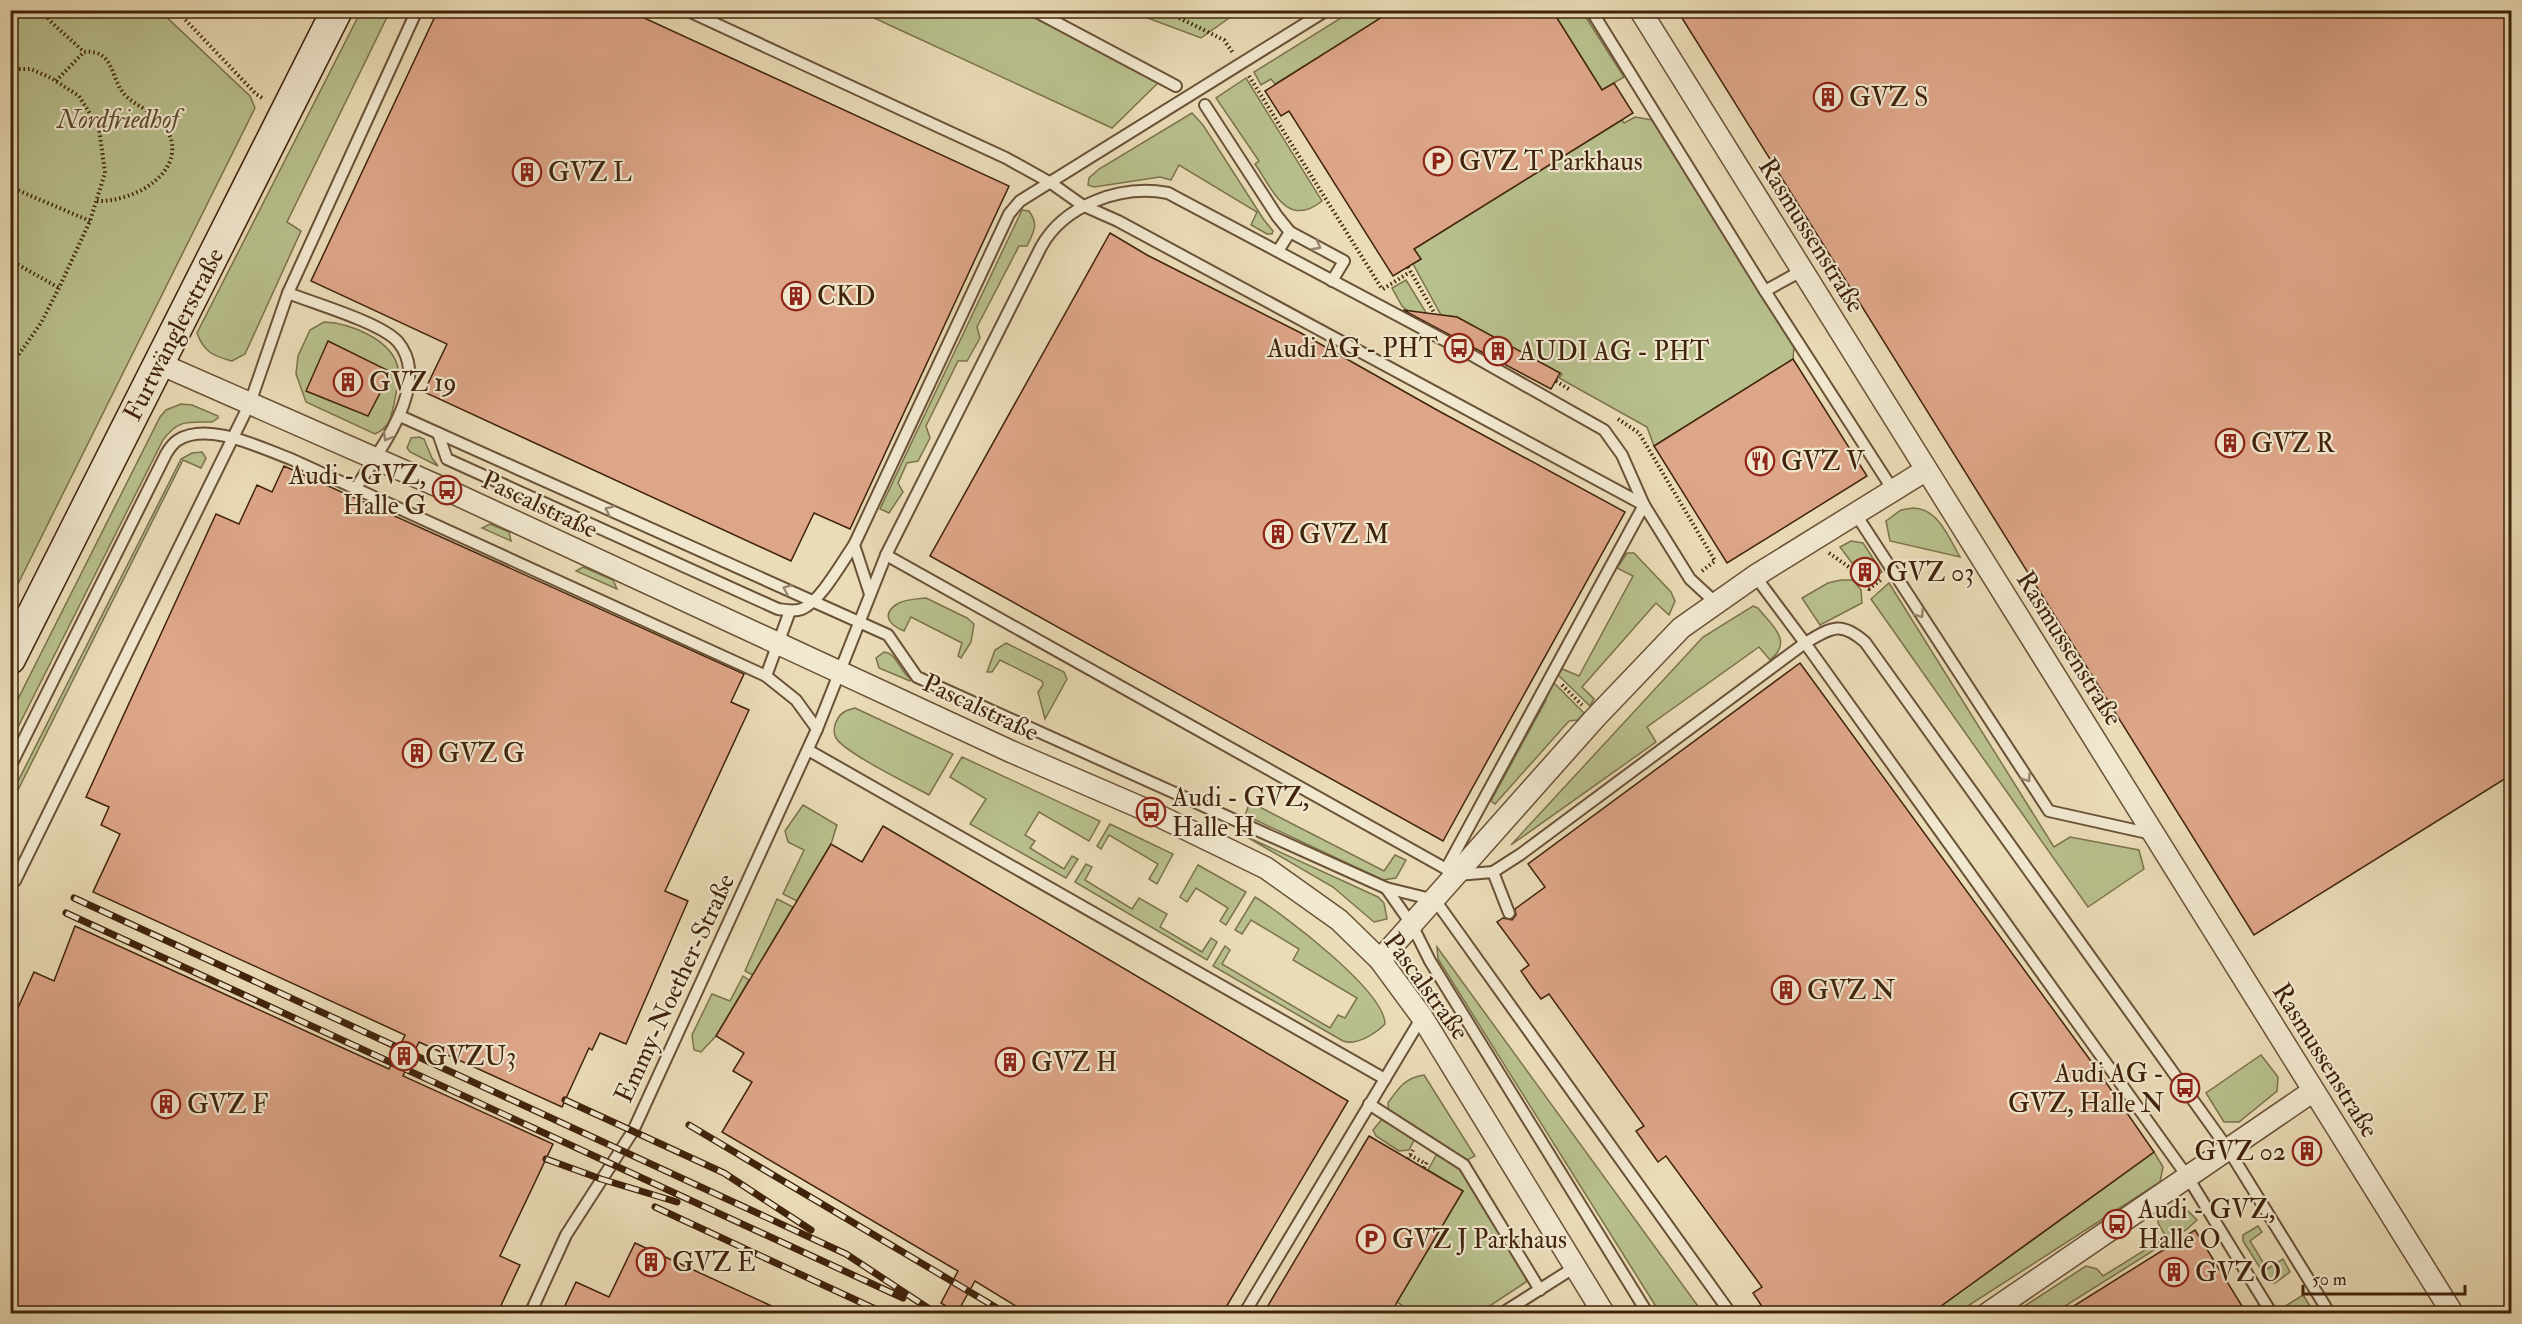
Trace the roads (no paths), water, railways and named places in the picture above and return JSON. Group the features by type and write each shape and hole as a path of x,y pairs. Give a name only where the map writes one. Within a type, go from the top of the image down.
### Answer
{"street":[{"name":"Furtwänglerstraße","path":"10,659 337,10"},
{"name":"Rasmussenstraße","path":"1640,10 1926,470 2025,624 2152,834 2453,1314"},
{"name":"Pascalstraße","path":"158,363 375,458 839,672 1150,812 1266,868 1339,920 1380,960 1422,1017 1604,1314"},
{"path":"1380,960 1435,900 1452,872 1681,628 1755,576 1926,470"},
{"path":"1987,1314 2313,1091"}],"lane":[{"path":"12,883 250,403 288,293 417,10"},
{"path":"686,10 1006,158 1051,183 1082,205 1118,220 1644,505"},
{"path":"1033,10 1176,86"},
{"path":"438,433 447,459 778,609 790,611 802,609 814,602 854,546 1010,214 1020,201 1327,10"},
{"path":"1592,10 1765,291 1893,490"},
{"path":"1205,105 1277,216 1290,232 1344,261 1332,281"},
{"path":"1082,205 1128,194 1157,191 1168,193 1459,348 1604,430 1622,455 1644,505 1690,579 1716,603"},
{"name":"Emmy-Noether-Straße","path":"530,1314 566,1235 633,1131 808,750 886,555 1049,232 1082,205"},
{"path":"1278,251 1290,232"},
{"path":"1765,291 1803,270"},
{"path":"288,293 377,328 398,341 409,363 408,390 400,416 356,488"},
{"path":"400,416 888,635 917,677 1386,888 1435,900 1731,1314"},
{"path":"10,767 166,454 176,441 189,435 204,433 232,439 291,459 766,676 796,700 817,729"},
{"path":"1452,872 1552,676 1644,505"},
{"path":"1855,512 2049,811 2152,834"},
{"path":"854,546 870,594"},
{"path":"886,555 1452,872 1493,872 1806,643 1836,628 1848,630 1865,642 2228,1149 2330,1314"},
{"path":"1755,576 1806,643 2187,1176 2272,1314"},
{"path":"766,676 790,611"},
{"path":"808,750 1385,1079"},
{"path":"1493,872 1509,913"},
{"path":"1386,888 1412,925 1430,961 1648,1314"},
{"path":"1244,1314 1422,1017"},
{"path":"1369,1104 1464,1165 1540,1290"},
{"path":"1501,1314 1575,1267"}],"railway":[{"path":"74,898 846,1254 937,1314"},
{"path":"66,913 903,1298"},
{"path":"565,1100 724,1173 811,1230"},
{"path":"689,1125 1007,1314"},
{"path":"546,1159 601,1179 677,1202"},
{"path":"655,1207 886,1314"}],"place":[{"name":"GVZ S","path":"1828,97"},
{"name":"GVZ T Parkhaus","path":"1438,161"},
{"name":"GVZ L","path":"527,172"},
{"name":"CKD","path":"796,296"},
{"name":"Audi AG - PHT","path":"1459,348"},
{"name":"AUDI AG - PHT","path":"1498,351"},
{"name":"GVZ 19","path":"348,382"},
{"name":"GVZ R","path":"2230,443"},
{"name":"GVZ V","path":"1760,461"},
{"name":"Audi - GVZ, Halle G","path":"447,490"},
{"name":"GVZ M","path":"1278,534"},
{"name":"GVZ 03","path":"1865,572"},
{"name":"GVZ G","path":"417,753"},
{"name":"Audi - GVZ, Halle H","path":"1151,812"},
{"name":"GVZ N","path":"1786,990"},
{"name":"GVZU3","path":"404,1056"},
{"name":"GVZ H","path":"1010,1062"},
{"name":"Audi AG - GVZ, Halle N","path":"2185,1088"},
{"name":"GVZ F","path":"166,1104"},
{"name":"GVZ 02","path":"2307,1151"},
{"name":"Audi - GVZ, Halle O","path":"2117,1224"},
{"name":"GVZ J Parkhaus","path":"1371,1239"},
{"name":"GVZ E","path":"651,1262"},
{"name":"GVZ O","path":"2174,1272"}],"park label":[{"name":"Nordfriedhof","path":"118,119"}]}
